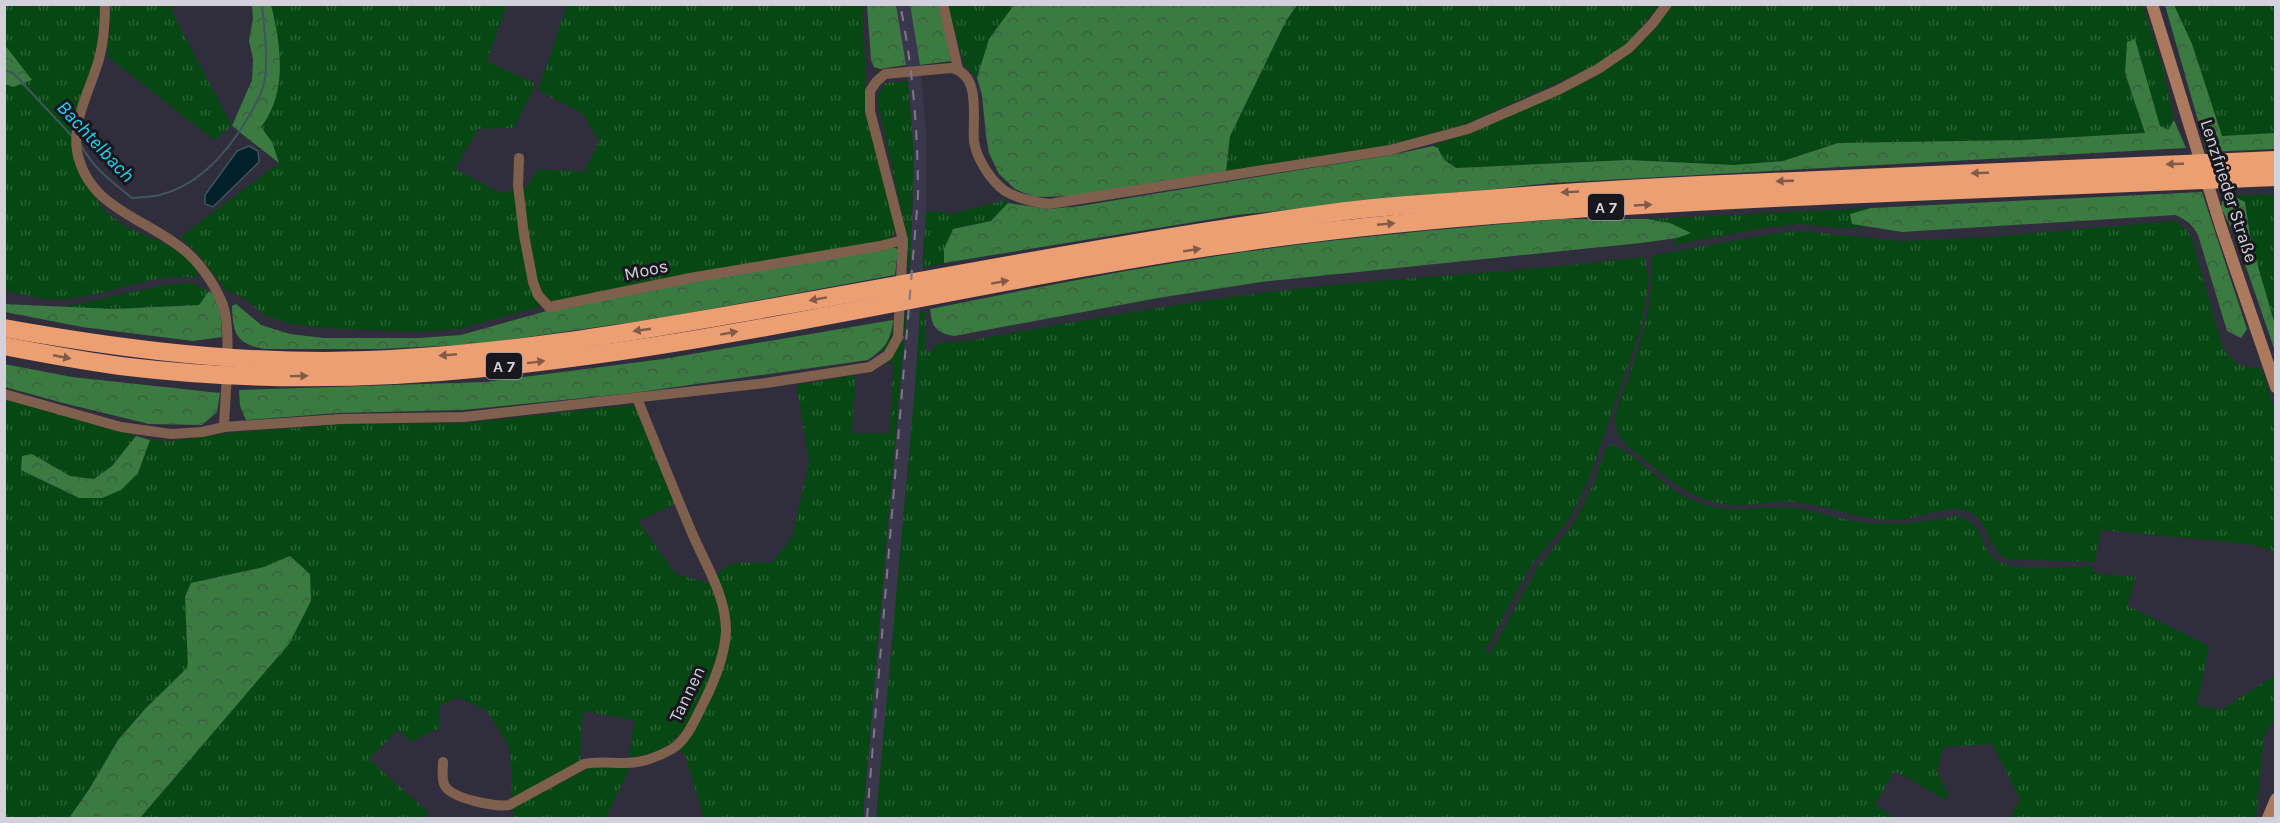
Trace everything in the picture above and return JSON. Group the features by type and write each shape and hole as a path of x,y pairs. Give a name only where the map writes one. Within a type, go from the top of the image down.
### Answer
{"highway":[{"name":"A 7","path":"4,346 120,366 205,365 379,375 482,369 664,344 875,297 1216,230 1366,209 1556,193 1692,185 2276,160"},
{"name":"A 7","path":"943,285 1363,226 1558,209 2276,177"},
{"name":"A 7","path":"4,328 159,352 205,365"}],"street":[{"path":"105,4 105,24 100,56 76,128 77,147 84,173 94,188 131,219 176,243 193,258 218,295 225,313 227,331 224,427"},
{"path":"943,4 958,69 969,80 972,87 974,142 988,173 1004,190 1032,202 1049,204 1390,150 1468,129 1558,90 1598,69 1629,48 1653,23 1667,4"},
{"name":"Lenzfrieder Straße","path":"2152,4 2221,227 2276,387"},
{"path":"4,394 121,427 171,434 202,432 224,427 341,419 464,417 766,383 870,367 888,355 898,337 903,240 870,111 870,91 885,74 945,68 958,69"},
{"name":"Moos","path":"519,158 518,186 533,282 538,295 549,307 690,278 880,246 903,240"},
{"name":"Tannen","path":"443,762 442,779 448,790 486,804 500,806 509,804 584,764 591,762 627,763 651,759 674,748 690,729 707,696 723,652 726,630 724,610 717,588 636,398"},
{"path":"2268,819 2276,799"}],"shaded area":[{"path":"896,5 910,5 920,65 926,131 926,212 915,389 876,818 863,818 906,324 913,199 911,111"}],"green space":[{"path":"1673,4 2143,5 2163,67 2174,120 2168,130 2160,126 2135,39 2140,115 2146,133 2023,140 1838,143 1783,161 1734,165 1628,160 1455,168 1443,159 1438,148 1433,146 1561,94 1600,74 1632,52 1657,27"},
{"path":"5,5 101,5 96,54 73,124 90,190 106,212 125,226 174,248 199,270 195,278 162,278 96,294 63,299 26,296 5,290 5,84 14,87 8,49 5,45"},
{"path":"111,5 178,5 171,10 232,126 214,140 107,56"},
{"path":"252,5 271,5 277,36 279,84 270,114 261,127 272,142 279,163 232,126 252,80 253,59 249,41 253,19"},
{"path":"271,5 507,5 487,61 534,83 534,87 514,128 478,129 455,169 501,193 515,190 541,302 539,307 459,329 419,332 323,328 291,324 266,316 244,298 226,290 197,253 180,237 279,163 272,142 261,127 269,115 278,84 277,35"},
{"path":"567,5 863,5 866,94 896,230 890,240 555,303 547,300 536,281 521,189 527,187 538,169 584,172 599,141 583,114 538,90"},
{"path":"867,5 896,5 906,65 880,69 874,67 871,60"},
{"path":"910,5 940,5 951,61 920,65"},
{"path":"947,5 1014,5 989,39 977,78 965,66"},
{"path":"1014,5 1297,5 1286,21 1230,136 1226,171 1081,196 1033,197 1015,189 999,174 989,153 982,95 977,78 989,39"},
{"path":"1297,5 1660,5 1626,45 1595,66 1466,124 1389,145 1226,171 1230,136 1286,21"},
{"path":"2165,5 2174,5 2192,44 2222,136 2275,133 2275,149 2207,152"},
{"path":"2174,5 2275,5 2275,133 2222,137 2192,44"},
{"path":"2135,39 2160,126 2168,130 2174,120 2186,148 1552,183 1237,215 944,263 944,249 953,229 991,221 1008,203 1049,209 1080,206 1391,155 1433,146 1438,148 1443,159 1456,168 1628,160 1734,165 1783,161 1838,143 2023,140 2145,133 2125,73 2127,42"},
{"path":"4,45 32,80 13,87 5,84"},
{"path":"908,81 914,155 910,270 907,271 905,227 877,97 885,83"},
{"path":"2202,192 2247,329 2241,338 2227,331 2198,235 2189,223 2175,215 1902,232 1852,224 1850,214 1871,208"},
{"path":"2275,194 2275,325 2251,242 2245,202 2233,196"},
{"path":"2233,196 2245,202 2251,242 2275,325 2275,351 2235,235 2221,208 2223,199"},
{"path":"1006,200 1008,203 991,221 953,229 944,249 944,263 922,268 926,212 951,214"},
{"path":"1871,208 1850,215 1853,224 1867,228 1800,224 1769,227 1673,245 1677,238 1690,233 1647,219"},
{"path":"1561,219 1647,219 1670,223 1691,233 1677,238 1641,243 1261,282 1158,298 954,336 936,328 930,309 1087,278 1205,258 1362,237"},
{"path":"2174,221 2188,231 2192,239 2223,348 2239,364 2262,370 2275,410 2275,552 2250,544 2101,530 2095,562 2006,559 1994,547 1979,520 1967,511 1959,509 1895,520 1870,518 1796,502 1731,505 1704,499 1668,479 1628,446 1620,437 1616,427 1617,409 1646,320 1651,290 1651,259 1655,255 1799,231 1901,241 1990,237"},
{"path":"892,247 898,249 895,275 661,318 479,344 379,349 265,349 248,344 238,336 235,331 232,306 236,304 261,325 290,334 324,338 419,338 461,335 550,310 691,281"},
{"path":"1642,257 1645,259 1649,279 1642,325 1589,479 1569,520 1532,564 1485,651 1490,654 1537,568 1574,523 1595,481 1606,448 1611,444 1631,455 1679,493 1717,508 1793,508 1851,521 1884,524 1919,522 1955,516 1973,524 1993,558 2001,563 2020,567 2094,566 2093,573 2136,577 2127,605 2209,646 2197,705 2221,710 2275,675 2275,719 2264,736 2256,818 2010,818 2020,799 1992,744 1944,747 1937,771 1948,793 1946,800 1895,771 1875,804 1894,818 876,818 920,312 926,311 926,355 939,343 966,341 1225,298 1357,283"},
{"path":"192,283 209,291 199,305 114,309 63,307 165,285"},
{"path":"209,291 219,306 222,337 193,341 82,327 5,312 4,304 114,309 199,305"},
{"path":"906,314 863,818 702,818 685,755 679,750 727,652 716,578 721,571 733,564 772,563 792,537 809,462 797,385 856,375 852,433 889,433 894,361 886,364 882,350 892,335 893,320"},
{"path":"893,320 891,333 886,343 868,360 633,393 463,410 338,413 246,420 240,406 239,390 485,382 663,359"},
{"path":"4,364 72,377 220,393 217,412 202,425 149,424 5,387"},
{"path":"4,399 136,436 112,466 94,479 70,476 32,454 21,470 79,498 138,473 150,440 171,441 226,433 342,424 465,423 631,405 636,408 675,504 638,521 676,574 712,584 719,606 723,623 722,642 707,690 691,720 672,742 657,751 635,757 629,758 634,720 583,711 580,762 512,799 510,748 487,711 458,697 440,706 439,728 411,742 398,730 369,759 429,813 426,818 140,818 289,644 290,556 264,567 191,583 185,597 188,667 146,708 118,740 90,788 69,818 5,818"},
{"path":"136,436 150,440 138,473 121,490 102,498 79,498 21,470 22,456 32,454 70,476 94,479 112,466"},
{"path":"290,556 310,574 311,601 289,644 140,818 69,818 90,788 118,740 146,708 188,667 185,597 191,583 264,567"},
{"path":"591,767 630,767 606,818 515,818 512,808"}],"water":[{"path":"249,146 258,151 259,162 213,207 205,204 205,195 237,151"}],"waterway":[{"name":"Bachtelbach","path":"81,145 97,167 132,198 160,195 187,184 199,176 230,145 262,90 266,60 262,4"},
{"name":"Bachtelbach","path":"4,70 13,73 73,137"}],"railway":[{"path":"867,818 918,197 914,100 900,4"}]}
